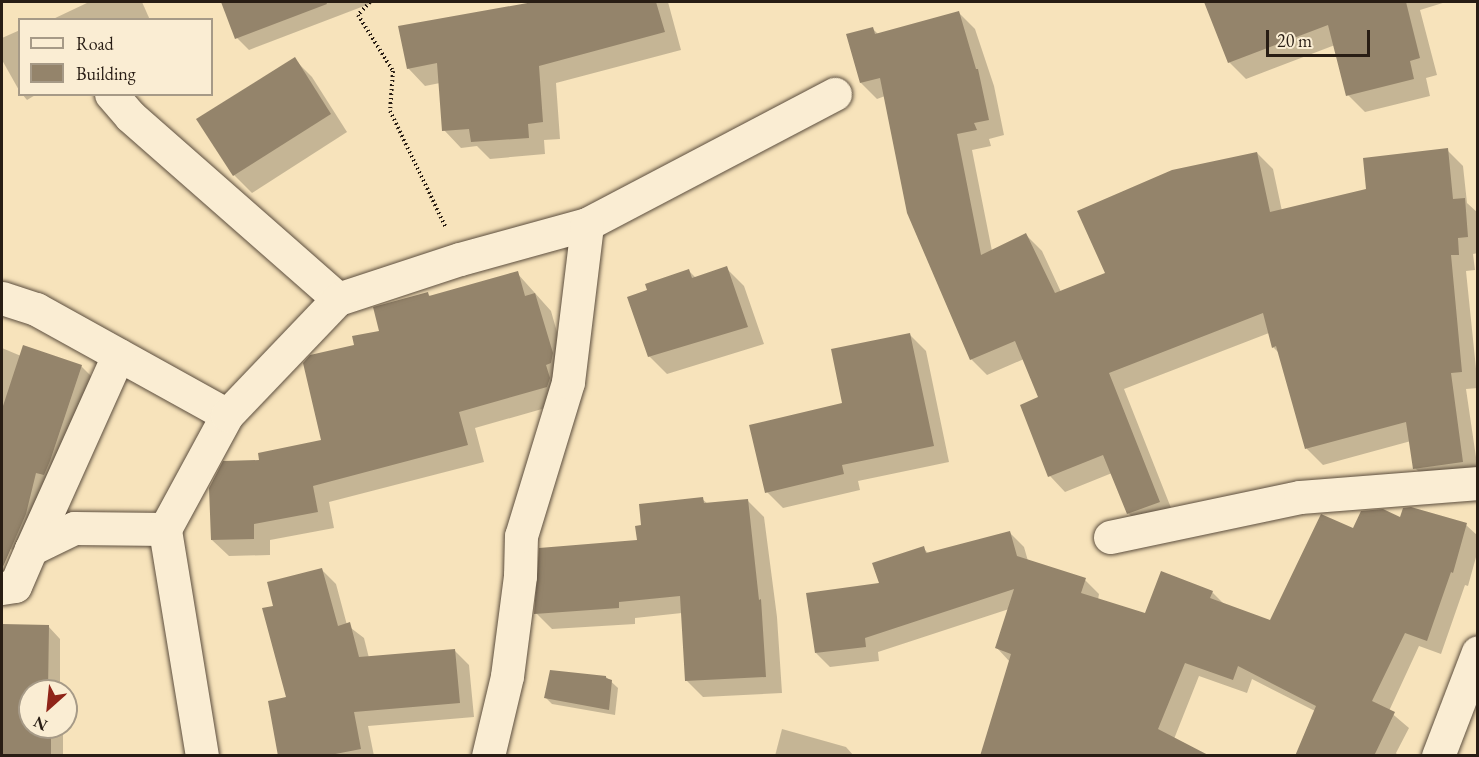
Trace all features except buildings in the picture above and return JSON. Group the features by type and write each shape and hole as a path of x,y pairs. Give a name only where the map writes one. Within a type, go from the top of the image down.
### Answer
{"street":[{"path":"202,756 165,529 226,415 338,299 460,259 587,224 835,94"},
{"path":"113,96 130,116 338,299"},
{"path":"488,756 507,676 520,576 521,536 568,382 587,224"},
{"path":"2,298 36,309 226,415"},
{"path":"2,588 15,586 118,355"},
{"path":"1110,537 1300,497 1478,483"},
{"path":"31,549 74,528 165,529"},
{"path":"1438,756 1478,652"}],"path":[{"path":"370,2 358,15 393,71 390,111 460,259"}]}
